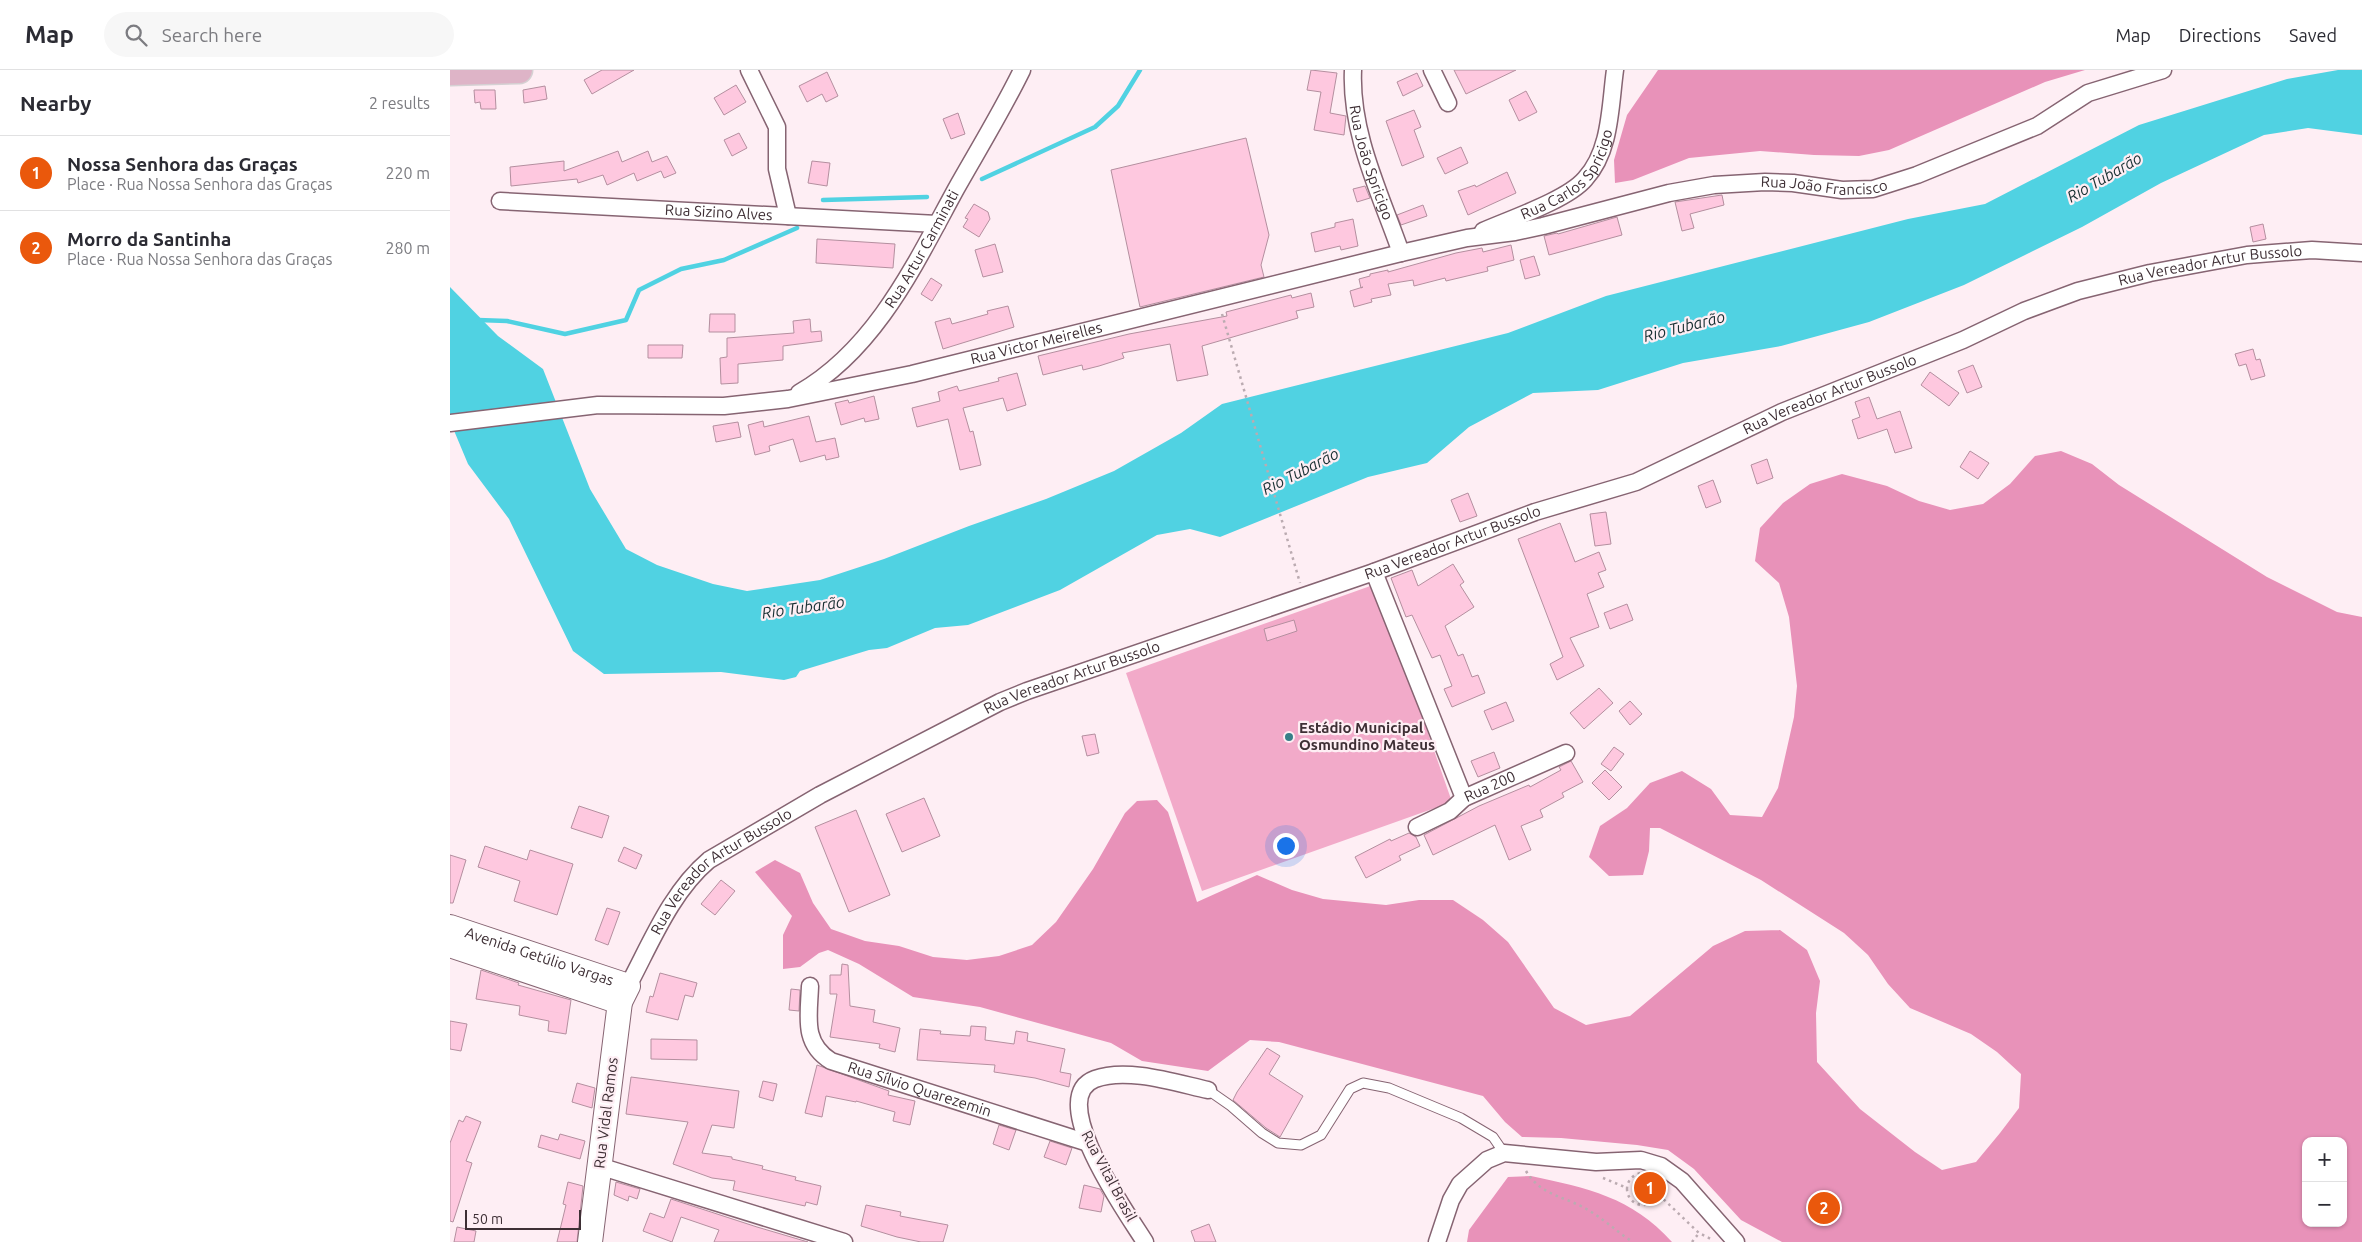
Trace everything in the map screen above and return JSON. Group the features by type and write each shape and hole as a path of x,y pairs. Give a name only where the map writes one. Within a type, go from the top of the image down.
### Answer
{"main road":[{"path":"450,72 519,70"}],"street":[{"path":"749,70 777,127 777,168 788,216"},
{"name":"Rua Artur Carminati","path":"788,399 817,383 855,349 894,299 1022,70"},
{"name":"Rua João Spricigo","path":"1353,70 1353,91 1358,128 1401,253"},
{"path":"1432,70 1448,103"},
{"name":"Rua Carlos Spricigo","path":"1467,238 1552,200 1572,190 1585,180 1595,165 1608,129 1615,70"},
{"name":"Rua João Francisco","path":"1467,238 1516,232 1669,192 1714,185 1765,182 1793,183 1842,190 1873,188 1917,175 2037,126 2088,93 2163,70"},
{"name":"Rua Sizino Alves","path":"500,201 937,224"},
{"name":"Rua Victor Meirelles","path":"450,423 598,405 724,406 788,399 912,374 1467,238"},
{"name":"Rua Vereador Artur Bussolo","path":"624,994 685,885 698,869 724,850 828,791 1000,702 1050,682 1374,572 1535,512 1636,482 1782,412 1963,340 2024,311 2078,291 2150,272 2247,255 2312,250 2362,253"},
{"path":"1374,572 1464,798"},
{"name":"Rua 200","path":"1417,827 1450,811 1464,798 1566,753"},
{"name":"Avenida Getúlio Vargas","path":"450,927 624,994"},
{"name":"Avenida Getúlio Vargas","path":"450,945 624,994"},
{"name":"Rua Sílvio Quarezemin","path":"810,986 809,1022 812,1043 816,1050 831,1061 1088,1143"},
{"name":"Rua Vidal Ramos","path":"590,1242 624,994"},
{"name":"Rua Vital Brasil","path":"1145,1242 1088,1143 1081,1124 1078,1108 1080,1096 1085,1086 1094,1080 1122,1076 1143,1077 1208,1090"},
{"path":"1437,1242 1450,1200 1460,1184 1487,1160 1504,1153 1596,1162 1640,1160 1662,1166 1682,1181 1728,1242"},
{"path":"599,1166 844,1242"}],"lane":[{"path":"1208,1090 1231,1106 1262,1133 1278,1143 1301,1145 1321,1135 1350,1089 1363,1083 1389,1088 1461,1118 1493,1137 1504,1153"}],"path":[{"path":"1218,298 1304,596"},
{"path":"1526,1170 1533,1182 1548,1193 1586,1208 1632,1242"},
{"path":"1659,1195 1646,1205 1635,1203 1628,1194 1628,1182 1636,1174 1647,1172 1652,1174 1659,1183 1659,1195 1699,1233 1712,1240 1728,1242"},
{"path":"1692,1242 1699,1233"}],"shaded area":[{"path":"1658,70 2085,70 2045,82 1889,150 1859,156 1760,151 1689,158 1633,180 1615,183 1614,160 1627,115"},
{"path":"2061,451 2092,464 2119,485 2267,577 2337,612 2362,617 2362,1242 1782,1242 1741,1220 1694,1169 1668,1150 1637,1145 1561,1138 1522,1137 1505,1122 1483,1096 1279,1042 1250,1040 1208,1071 1142,1061 1111,1043 980,1007 913,997 859,964 828,950 819,953 800,967 783,969 783,935 792,916 755,872 775,860 800,873 813,903 831,929 865,941 899,946 933,957 967,960 999,956 1032,945 1056,922 1093,869 1125,813 1137,801 1157,800 1168,812 1197,902 1257,875 1292,890 1323,899 1386,905 1419,900 1453,900 1483,920 1508,942 1554,1008 1586,1025 1630,1016 1713,946 1745,931 1780,930 1807,950 1820,981 1816,1013 1817,1062 1860,1109 1915,1152 1942,1170 1976,1162 2019,1108 2021,1074 1997,1052 1971,1034 1910,1008 1888,984 1868,955 1844,933 1761,880 1660,828 1650,828 1649,851 1643,875 1609,876 1589,857 1600,826 1627,808 1650,783 1682,771 1711,789 1730,815 1762,817 1778,788 1794,717 1797,686 1789,617 1779,583 1755,561 1760,528 1783,503 1810,484 1842,474 1887,486 1919,501 1950,510 1983,504 2010,484 2035,456"},
{"name":"Estádio Municipal Osmundino Mateus","path":"1376,584 1452,802 1202,891 1126,673"},
{"path":"1531,1176 1590,1190 1608,1197 1641,1214 1672,1242 1467,1242 1469,1230 1508,1177"}],"water":[{"name":"Rio Tubarão","path":"2338,70 2362,70 2362,135 2308,128 2264,135 2161,183 2082,227 1964,285 1869,322 1781,346 1683,363 1598,390 1533,393 1469,427 1427,463 1368,477 1220,537 1190,529 1157,535 1060,590 968,625 935,628 887,648 869,650 800,671 796,677 784,680 721,672 604,674 573,651 509,519 468,464 450,421 450,287 498,336 543,369 590,489 626,549 657,565 713,584 747,591 820,580 884,559 1046,499 1114,471 1181,433 1222,404 1508,333 1606,296 1908,219 1985,204 2139,125 2287,79"}],"building":[{"path":"602,70 634,70 592,94 584,80"},
{"path":"1311,70 1337,73 1330,113 1346,116 1344,135 1314,130 1321,92 1307,90"},
{"path":"1454,70 1516,70 1466,94"},
{"path":"827,72 838,96 826,102 822,94 807,102 799,86"},
{"path":"1417,73 1423,86 1403,96 1397,82"},
{"path":"736,85 746,102 724,115 714,98"},
{"path":"545,86 547,99 524,103 523,90"},
{"path":"474,90 495,90 496,109 481,109 480,102 475,103"},
{"path":"1526,91 1537,112 1519,121 1509,100"},
{"path":"1414,110 1421,127 1414,130 1424,157 1402,166 1386,121"},
{"path":"958,113 965,134 951,139 943,119"},
{"path":"739,133 747,148 732,156 724,140"},
{"path":"1246,138 1269,235 1261,265 1264,277 1140,307 1111,170"},
{"path":"1461,147 1468,163 1445,174 1437,158"},
{"path":"618,151 622,162 648,151 652,162 667,156 676,173 664,178 661,171 637,181 634,173 607,185 603,175 578,183 577,179 511,186 510,167 564,161 564,171"},
{"path":"812,161 830,163 827,186 808,183"},
{"path":"1507,172 1516,193 1468,215 1458,191 1475,185 1476,187"},
{"path":"1365,186 1370,198 1357,202 1353,189"},
{"path":"1722,195 1724,205 1690,214 1694,228 1682,231 1675,202"},
{"path":"974,204 988,212 990,219 979,237 963,227 968,219 965,218"},
{"path":"1423,205 1427,216 1401,225 1397,215"},
{"path":"1617,217 1622,235 1549,255 1544,236 1558,234"},
{"path":"1353,219 1358,246 1341,250 1340,246 1315,252 1311,233 1335,227 1335,223"},
{"path":"2263,224 2266,239 2253,242 2250,227"},
{"path":"817,239 895,244 893,268 816,263"},
{"path":"995,244 1003,272 983,277 975,250"},
{"path":"1511,245 1514,260 1487,267 1488,271 1446,281 1445,278 1414,286 1413,280 1388,284 1391,295 1371,299 1372,302 1354,307 1350,291 1361,288 1359,279 1370,276 1370,274 1388,270 1388,272 1456,253 1482,248 1483,252"},
{"path":"1534,256 1540,275 1525,279 1520,260"},
{"path":"931,278 942,285 932,301 921,294"},
{"path":"1311,293 1314,307 1296,311 1298,318 1202,346 1208,375 1177,381 1170,344 1122,353 1124,358 1083,370 1082,365 1043,375 1038,356 1129,334 1227,316 1226,312 1291,295 1292,298"},
{"path":"1008,306 1014,327 943,349 935,322 950,318 952,324 988,314 987,311"},
{"path":"710,314 735,314 735,332 709,332"},
{"path":"810,319 811,332 821,331 822,341 783,346 783,360 738,364 738,383 721,384 720,358 727,357 727,338 794,333 793,321"},
{"path":"648,345 683,345 682,358 648,358"},
{"path":"2253,349 2256,360 2260,359 2265,376 2251,380 2246,364 2239,366 2235,354"},
{"path":"1973,365 1982,387 1967,393 1958,371"},
{"path":"1930,372 1959,393 1949,406 1921,385"},
{"path":"1017,373 1026,405 1007,411 1003,398 963,408 970,432 973,431 981,465 960,470 948,419 917,427 912,408 940,401 938,392 957,386 959,391 999,381 998,378"},
{"path":"874,396 879,419 865,422 864,418 841,425 835,403 848,400 849,403"},
{"path":"1869,397 1877,419 1900,411 1912,448 1895,453 1887,429 1858,439 1852,420 1860,417 1855,402"},
{"path":"809,416 816,442 835,438 839,457 826,460 825,455 800,462 793,439 769,446 770,451 755,455 748,425 763,421 764,427"},
{"path":"738,422 741,437 716,442 713,426"},
{"path":"1970,451 1989,463 1978,479 1960,467"},
{"path":"1767,459 1773,478 1757,484 1751,465"},
{"path":"1713,480 1721,502 1706,508 1698,486"},
{"path":"1468,493 1477,516 1460,522 1451,500"},
{"path":"1606,512 1611,544 1595,546 1590,514"},
{"path":"1560,523 1575,562 1599,552 1606,570 1598,573 1604,587 1587,594 1599,627 1570,638 1584,666 1557,680 1550,664 1563,657 1518,539"},
{"path":"1453,564 1464,582 1460,585 1474,607 1445,626 1458,656 1463,654 1472,677 1478,675 1485,693 1452,707 1444,689 1452,686 1440,655 1432,658 1412,615 1406,617 1391,578 1412,570 1418,586"},
{"path":"1627,604 1633,620 1610,629 1604,613"},
{"path":"1294,620 1297,631 1267,641 1264,629"},
{"path":"1599,688 1613,703 1584,729 1570,713"},
{"path":"1630,701 1642,714 1630,725 1619,711"},
{"path":"1506,702 1514,721 1492,730 1484,711"},
{"path":"1095,734 1099,753 1087,756 1082,736"},
{"path":"1614,747 1624,754 1611,771 1601,764"},
{"path":"1494,752 1500,768 1478,777 1471,761"},
{"path":"1571,761 1583,782 1562,793 1564,797 1540,810 1543,817 1521,826 1531,850 1509,860 1495,825 1433,855 1424,835 1479,806 1529,785 1530,787 1561,770 1559,767"},
{"path":"1605,770 1622,787 1609,800 1592,783"},
{"path":"924,798 940,836 902,852 886,814"},
{"path":"579,806 609,816 602,838 571,828"},
{"path":"856,810 890,895 849,912 815,827"},
{"path":"1409,833 1416,837 1420,846 1399,856 1401,860 1366,878 1355,857 1390,839 1391,841"},
{"path":"485,846 527,860 530,850 573,864 557,915 514,901 520,881 478,867"},
{"path":"624,847 642,855 636,869 618,861"},
{"path":"450,855 466,860 453,903 450,903"},
{"path":"721,880 735,891 715,915 701,904"},
{"path":"607,908 620,912 608,945 595,940"},
{"path":"842,964 848,965 850,1006 875,1010 873,1022 900,1028 895,1052 879,1048 880,1044 830,1037 837,994 830,994 830,975 841,975"},
{"path":"481,970 519,983 518,985 571,1000 566,1034 548,1031 549,1021 519,1015 520,1006 476,999"},
{"path":"660,973 697,983 693,997 685,995 678,1020 646,1012 650,996 653,997"},
{"path":"791,989 800,990 799,1011 789,1010"},
{"path":"450,1021 467,1024 461,1051 450,1049"},
{"path":"971,1026 986,1027 985,1040 1014,1044 1016,1031 1028,1033 1027,1041 1065,1049 1060,1072 1071,1074 1069,1087 1035,1078 994,1072 995,1065 917,1060 920,1029 941,1031 940,1034 970,1036"},
{"path":"651,1039 697,1040 697,1060 651,1059"},
{"path":"1267,1048 1280,1056 1269,1074 1303,1096 1280,1137 1266,1128 1233,1100"},
{"path":"817,1065 889,1091 888,1095 915,1101 910,1125 893,1121 895,1112 856,1101 826,1096 822,1117 805,1113"},
{"path":"631,1077 739,1091 734,1128 712,1125 702,1153 732,1157 732,1159 763,1166 762,1169 796,1177 795,1180 821,1186 817,1205 806,1202 805,1206 733,1190 735,1181 712,1178 673,1164 688,1122 626,1114"},
{"path":"763,1081 777,1084 773,1101 759,1097"},
{"path":"577,1083 595,1088 592,1108 572,1102"},
{"path":"466,1116 481,1122 466,1161 472,1163 453,1222 450,1221 450,1143 459,1120 463,1122"},
{"path":"999,1125 1016,1130 1009,1150 993,1144"},
{"path":"560,1134 585,1141 580,1159 538,1147 541,1135 558,1140"},
{"path":"1050,1141 1072,1148 1066,1165 1044,1157"},
{"path":"568,1182 583,1186 577,1242 557,1242 566,1205 563,1204"},
{"path":"616,1182 640,1189 637,1199 629,1196 628,1201 614,1195"},
{"path":"1084,1185 1100,1189 1104,1196 1101,1212 1079,1208"},
{"path":"671,1199 808,1242 714,1242 719,1230 681,1217 672,1242 643,1231 650,1213 664,1218"},
{"path":"866,1205 901,1212 900,1216 948,1225 943,1242 921,1242 861,1226"},
{"path":"1209,1224 1216,1242 1195,1242 1191,1231"},
{"path":"457,1227 476,1231 474,1242 454,1242"}],"waterway":[{"path":"982,179 1095,127 1118,106 1140,70"},
{"path":"823,200 927,197"},
{"path":"478,320 507,321 565,334 626,320 639,290 681,269 724,260 797,228"}],"place":[{"name":"Estádio Municipal Osmundino Mateus","path":"1289,737"},
{"name":"Nossa Senhora das Graças","path":"1650,1188"},
{"name":"Morro da Santinha","path":"1824,1208"}]}
